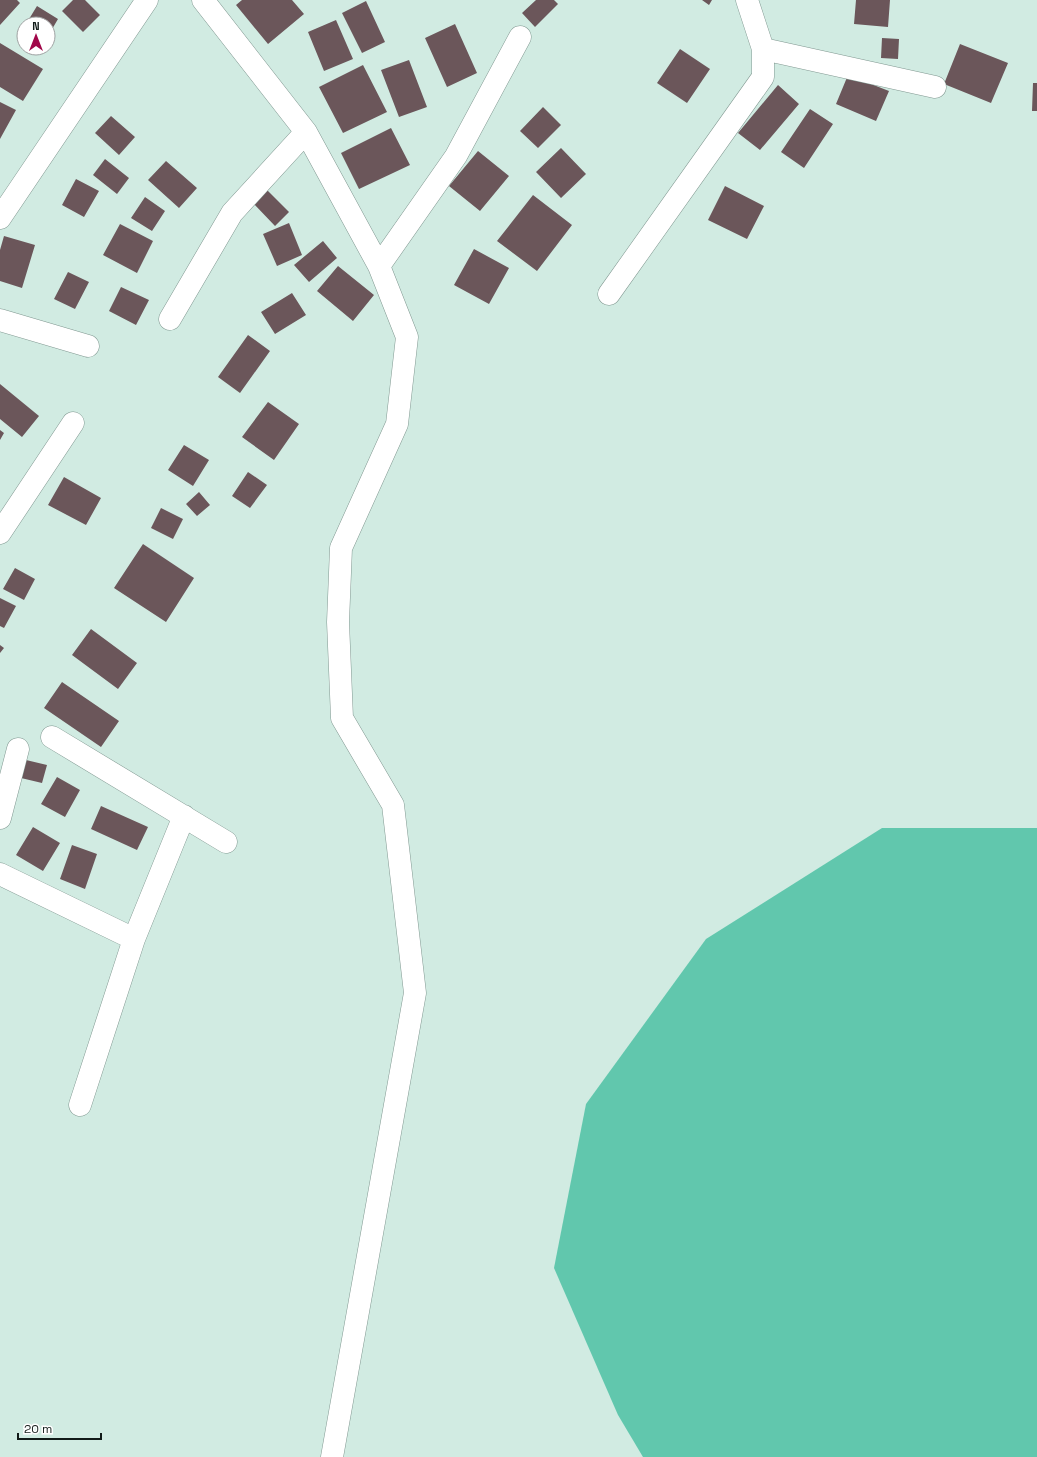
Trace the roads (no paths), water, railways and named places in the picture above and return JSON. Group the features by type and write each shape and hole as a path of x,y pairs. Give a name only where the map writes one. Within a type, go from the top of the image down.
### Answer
{"street":[{"path":"0,218 147,0"},
{"path":"203,0 306,132 379,266 407,337 397,424 342,548 338,622 342,718 393,805 416,993 332,1457"},
{"path":"609,294 763,77 763,49 747,0"},
{"path":"379,266 456,156 520,37"},
{"path":"763,49 934,87"},
{"path":"170,319 232,213 306,132"},
{"path":"0,320 88,346"},
{"path":"0,533 73,423"},
{"path":"52,737 226,842"},
{"path":"0,818 18,749"},
{"path":"80,1105 134,938 184,816"},
{"path":"0,874 134,938"}]}
